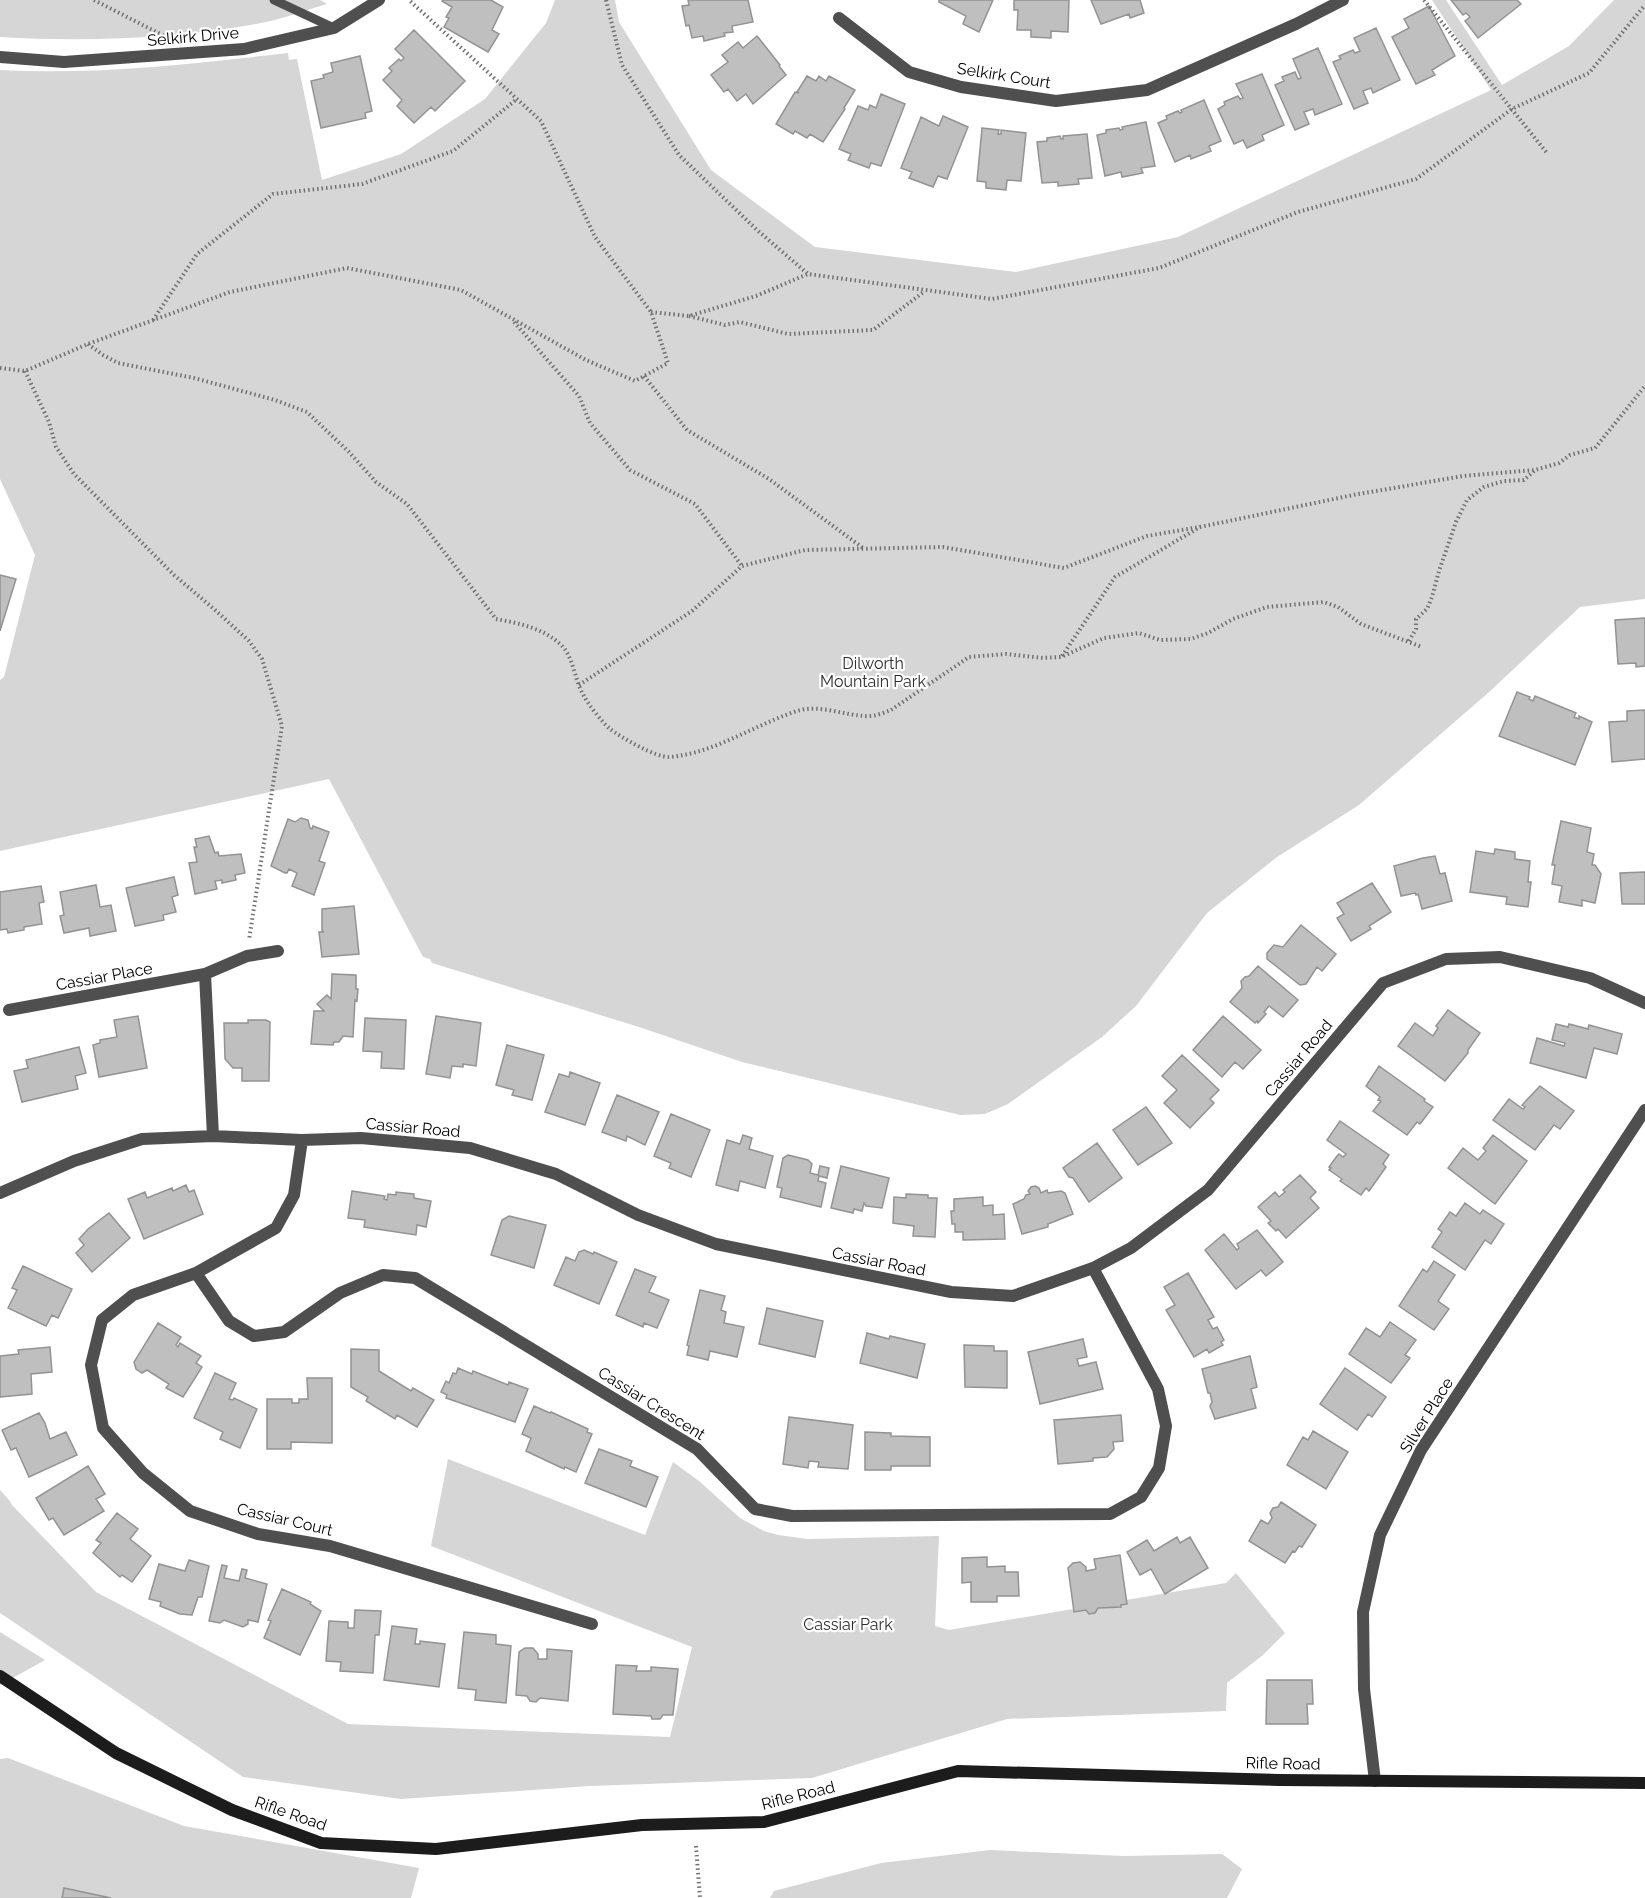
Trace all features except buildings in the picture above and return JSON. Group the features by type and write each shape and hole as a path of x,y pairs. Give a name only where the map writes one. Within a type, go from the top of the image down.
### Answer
{"street":[{"name":"Selkirk Drive","path":"0,57 64,63 244,49 334,28 380,0"},
{"name":"Selkirk Court","path":"839,18 909,72 961,87 1056,101 1147,90 1296,24 1343,0"},
{"name":"Cassiar Place","path":"9,1010 205,974 247,956 278,951"},
{"name":"Cassiar Road","path":"0,1193 74,1161 142,1139 213,1136 302,1140 361,1138 470,1148 556,1174 638,1215 716,1244 951,1292 1013,1296 1093,1268 1131,1248 1208,1191 1383,983 1446,959 1500,957 1590,978 1645,1003"},
{"path":"205,974 213,1136"},
{"name":"Silver Place","path":"1375,1781 1364,1689 1363,1612 1380,1534 1421,1450 1645,1110"},
{"path":"196,1274 276,1228 294,1195 302,1140"},
{"name":"Cassiar Crescent","path":"196,1274 229,1321 254,1336 284,1332 340,1293 383,1275 415,1278 697,1449 754,1509 792,1516 1110,1514 1141,1497 1158,1468 1166,1426 1158,1389 1093,1268"},
{"name":"Cassiar Court","path":"196,1274 133,1295 102,1320 91,1365 103,1428 143,1473 190,1511 258,1534 330,1546 592,1624"},
{"name":"Rifle Road","path":"0,1676 116,1753 232,1810 321,1843 436,1849 642,1825 764,1822 958,1771 1280,1780 1645,1784"}],"lane":[{"path":"273,0 334,28"}],"path":[{"path":"94,0 195,53"},
{"path":"0,368 25,371 88,344 231,292 347,268 461,290 586,360 635,381 668,363 651,312 595,237 541,121 409,0"},
{"path":"606,0 622,64 680,154 757,230 808,274"},
{"path":"1424,0 1547,153"},
{"path":"689,316 756,296 808,274 992,299 1159,268 1298,212 1416,179 1512,109 1589,73 1645,4"},
{"path":"152,321 197,254 273,194 362,184 453,152 517,99"},
{"path":"651,312 689,316 725,325 740,322 788,334 873,330 925,290"},
{"path":"510,318 579,396 590,423 630,470 694,504 742,566"},
{"path":"88,344 103,356 118,363 194,378 275,400 307,412 349,452 376,482 407,504 496,619 523,624 561,644 571,662 583,695 607,727 666,758 721,744 800,710 820,710 866,716 879,714 891,710 969,657 1006,654 1043,658 1061,657 1104,638 1139,633 1160,640 1191,639 1208,633 1233,619 1267,607 1324,602 1338,607 1361,624 1422,647"},
{"path":"25,371 49,422 56,447 74,474 174,575 249,641 262,658 282,726 247,956"},
{"path":"644,376 687,430 769,479 862,548"},
{"path":"579,684 692,611 742,566 805,550 943,547 1064,568 1147,536 1353,495 1463,476 1535,470 1558,463 1570,454 1595,448 1645,386"},
{"path":"1409,642 1416,629 1416,619 1427,609 1432,597 1456,522 1467,501 1484,487 1504,481 1524,480 1535,470"},
{"path":"1061,657 1115,578 1200,527"},
{"path":"696,1846 700,1898"}],"green space":[{"path":"0,0 320,0 327,4 274,20 224,29 128,38 64,39 0,37"},
{"name":"Dilworth Mountain Park","path":"555,0 615,0 619,22 711,170 815,247 1016,272 1178,237 1491,90 1432,0 1446,0 1502,85 1569,46 1614,0 1645,0 1645,599 1580,607 1488,693 1359,805 1277,857 1207,913 1136,1006 1102,1037 1008,1104 985,1114 960,1115 742,1062 639,1027 432,963 430,959 423,957 329,779 0,851 0,680 4,677 35,555 0,479 0,70 108,70 288,53 289,60 297,59 322,180 401,154 485,99 546,23"},
{"name":"Cassiar Park","path":"448,1459 645,1535 673,1462 699,1481 740,1518 764,1531 778,1535 808,1539 939,1536 935,1626 949,1630 1226,1583 1236,1573 1285,1633 1263,1655 1227,1683 1226,1711 1007,1719 812,1778 590,1786 401,1799 243,1777 0,1613 0,1490 96,1592 348,1724 670,1737 692,1647 431,1546"},
{"path":"0,1632 45,1660 0,1685"},
{"path":"8,1758 184,1826 419,1868 411,1898 0,1898 0,1759"},
{"path":"990,1850 1124,1856 1222,1854 1242,1869 1227,1898 770,1898 774,1891 881,1863"}]}
